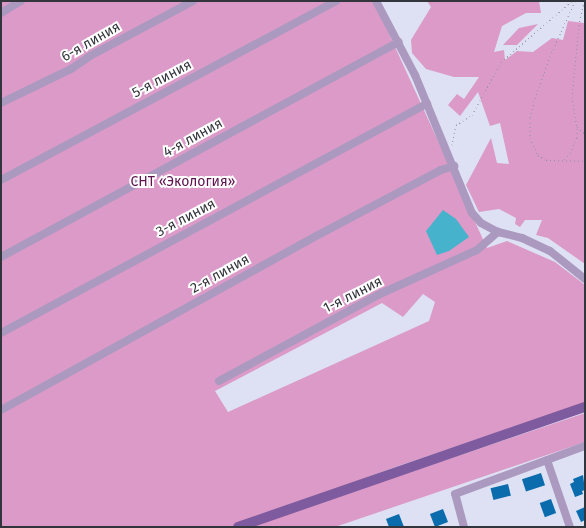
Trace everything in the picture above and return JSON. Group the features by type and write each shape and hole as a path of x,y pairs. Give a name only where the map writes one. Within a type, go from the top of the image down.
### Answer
{"main road":[{"path":"238,527 585,408"}],"street":[{"path":"1,13 21,1"},
{"name":"6-я линия","path":"1,103 71,69 90,56 193,1"},
{"name":"5-я линия","path":"1,180 336,1"},
{"path":"376,1 399,42 454,166 472,213 481,223 498,232 533,242 550,252 585,279"},
{"name":"4-я линия","path":"1,257 399,42"},
{"name":"3-я линия","path":"1,333 427,104"},
{"name":"2-я линия","path":"1,410 320,234 441,170 454,166"},
{"name":"1-я линия","path":"219,381 380,294 477,250 498,232"},
{"path":"464,527 455,494 585,446"},
{"path":"547,460 570,527"}],"path":[{"path":"452,148 456,125 472,116 502,62 572,1"},
{"path":"575,1 550,56 530,119 532,146 538,155 546,160 585,161"},
{"path":"563,160 570,153 577,137 577,127 572,97 579,25 584,1"},
{"path":"577,127 585,134"}],"green space":[{"name":"СНТ «Экология»","path":"1,1 374,1 487,248 507,241 555,262 585,285 585,403 398,466 231,527 1,527","holes":["423,294 435,302 429,321 228,412 215,391 382,303 403,317"]},
{"path":"427,1 539,1 541,13 526,13 502,26 494,52 504,50 505,60 517,51 533,52 552,38 563,40 568,21 584,23 585,6 585,264 548,238 536,235 542,220 525,220 520,227 515,224 516,218 499,209 479,212 466,185 491,138 497,163 509,164 500,123 490,126 478,92 460,116 448,105 457,94 464,99 479,77 454,77 426,69 412,53 411,40 431,7"},
{"path":"538,24 517,45 503,45 519,28"},
{"path":"585,413 585,442 335,527 248,527"}],"water":[{"path":"443,210 456,219 469,237 449,251 437,255 426,231"}],"building":[{"path":"541,473 545,485 526,492 522,479"},
{"path":"583,475 585,490 582,491 583,494 575,497 570,484 574,482 573,479"},
{"path":"508,484 511,496 493,500 491,488"},
{"path":"551,499 556,513 545,517 540,503"},
{"path":"585,507 585,520 581,522 576,511"},
{"path":"443,509 448,522 435,527 430,514"},
{"path":"399,514 404,527 389,527 386,519"}]}
